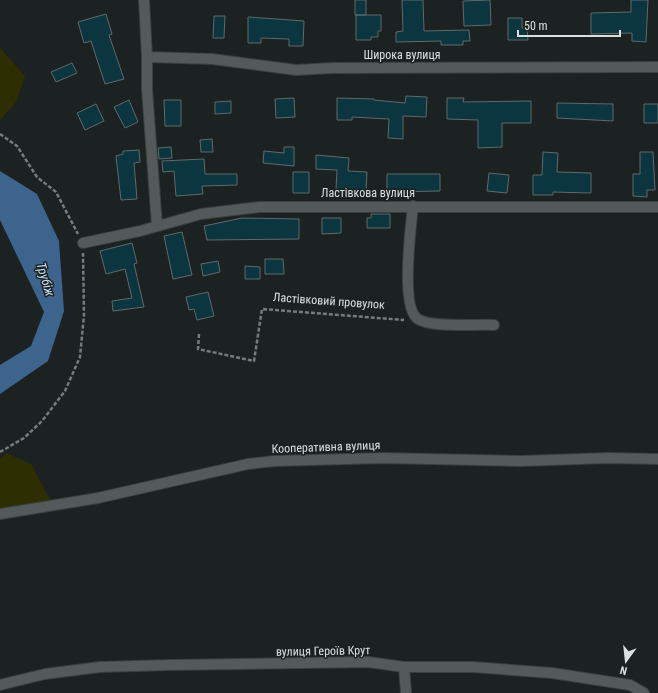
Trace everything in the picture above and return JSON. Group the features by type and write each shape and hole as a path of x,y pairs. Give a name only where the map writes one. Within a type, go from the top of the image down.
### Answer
{"street":[{"path":"144,0 147,89 157,226"},
{"name":"Широка вулиця","path":"147,57 212,59 296,70 332,68 658,67"},
{"name":"Ластівкова вулиця","path":"83,243 201,214 234,208 294,206 658,207"},
{"path":"413,206 407,265 412,311 415,317 422,321 434,324 494,325"},
{"name":"Кооперативна вулиця","path":"0,514 98,498 248,464 275,460 383,458 521,462 608,458 658,459"},
{"name":"вулиця Героїв Крут","path":"0,685 45,674 139,665 368,662 404,667 473,667 552,673 630,685 644,693"},
{"path":"404,667 406,693"}],"path":[{"path":"0,134 17,146 37,177 56,192 83,243 84,315 80,357 65,391 42,422 24,438 0,452"},
{"name":"Ластівковий провулок","path":"199,334 198,349 254,361 262,309 422,321"}],"shaded area":[{"path":"0,48 25,76 16,102 0,120"},
{"path":"7,453 32,465 53,506 0,515 0,458"}],"water":[{"name":"Трубіж","path":"0,171 37,194 59,241 64,311 48,361 0,394 0,365 31,346 44,312 0,220"}],"building":[{"path":"355,0 366,0 366,15 355,15"},
{"path":"402,0 423,0 424,31 469,30 470,41 463,41 463,45 441,45 441,41 396,42 396,32 403,31"},
{"path":"490,0 491,25 464,26 463,1"},
{"path":"631,0 648,0 646,42 632,41 632,33 591,34 591,13 631,12"},
{"path":"106,14 112,34 109,35 124,79 105,84 91,41 84,43 78,22"},
{"path":"356,15 381,15 381,31 378,31 378,37 371,37 371,40 356,40"},
{"path":"214,16 225,16 224,38 213,38"},
{"path":"248,17 304,21 303,46 289,46 289,39 261,38 261,43 248,43"},
{"path":"508,18 522,18 522,28 527,28 528,40 508,40"},
{"path":"72,63 77,73 56,82 51,72"},
{"path":"406,96 427,97 426,117 403,116 403,139 388,138 389,119 352,117 352,120 337,120 337,98 374,99 405,103"},
{"path":"294,98 295,117 276,118 275,99"},
{"path":"447,98 464,98 463,102 531,101 531,123 502,123 502,147 478,148 478,120 447,119"},
{"path":"129,100 138,122 125,128 114,107"},
{"path":"164,100 181,100 181,126 165,126"},
{"path":"231,101 231,113 215,114 215,102"},
{"path":"557,103 613,104 613,121 557,118"},
{"path":"96,104 104,121 85,130 77,113"},
{"path":"644,104 658,104 658,123 644,123"},
{"path":"212,139 213,152 201,152 200,140"},
{"path":"171,147 172,158 159,159 158,148"},
{"path":"284,147 294,147 294,166 263,163 264,151 284,153"},
{"path":"139,150 140,162 134,163 137,199 121,200 116,156 123,154 123,151"},
{"path":"543,152 558,153 557,172 591,173 591,193 553,192 553,195 533,195 533,175 542,175"},
{"path":"640,152 653,152 655,190 647,190 647,197 633,196 633,174 640,174"},
{"path":"316,155 349,158 348,171 367,172 366,191 336,190 337,170 316,169"},
{"path":"204,159 205,174 237,174 237,185 202,186 203,194 176,196 174,171 163,172 162,161"},
{"path":"293,172 309,172 309,193 293,193"},
{"path":"489,173 509,175 507,193 487,191"},
{"path":"387,174 440,174 440,191 387,192"},
{"path":"371,214 390,214 390,228 367,228 367,218 371,218"},
{"path":"242,218 299,219 299,239 207,240 204,226"},
{"path":"322,218 341,218 341,233 322,234"},
{"path":"182,232 192,275 173,279 164,236"},
{"path":"132,243 137,263 134,264 144,307 113,311 112,301 132,298 125,269 106,274 100,251"},
{"path":"265,259 283,259 284,274 265,274"},
{"path":"218,261 220,272 203,276 201,264"},
{"path":"245,266 260,267 260,279 245,279"},
{"path":"208,292 214,316 197,320 194,309 189,310 186,297"}]}
